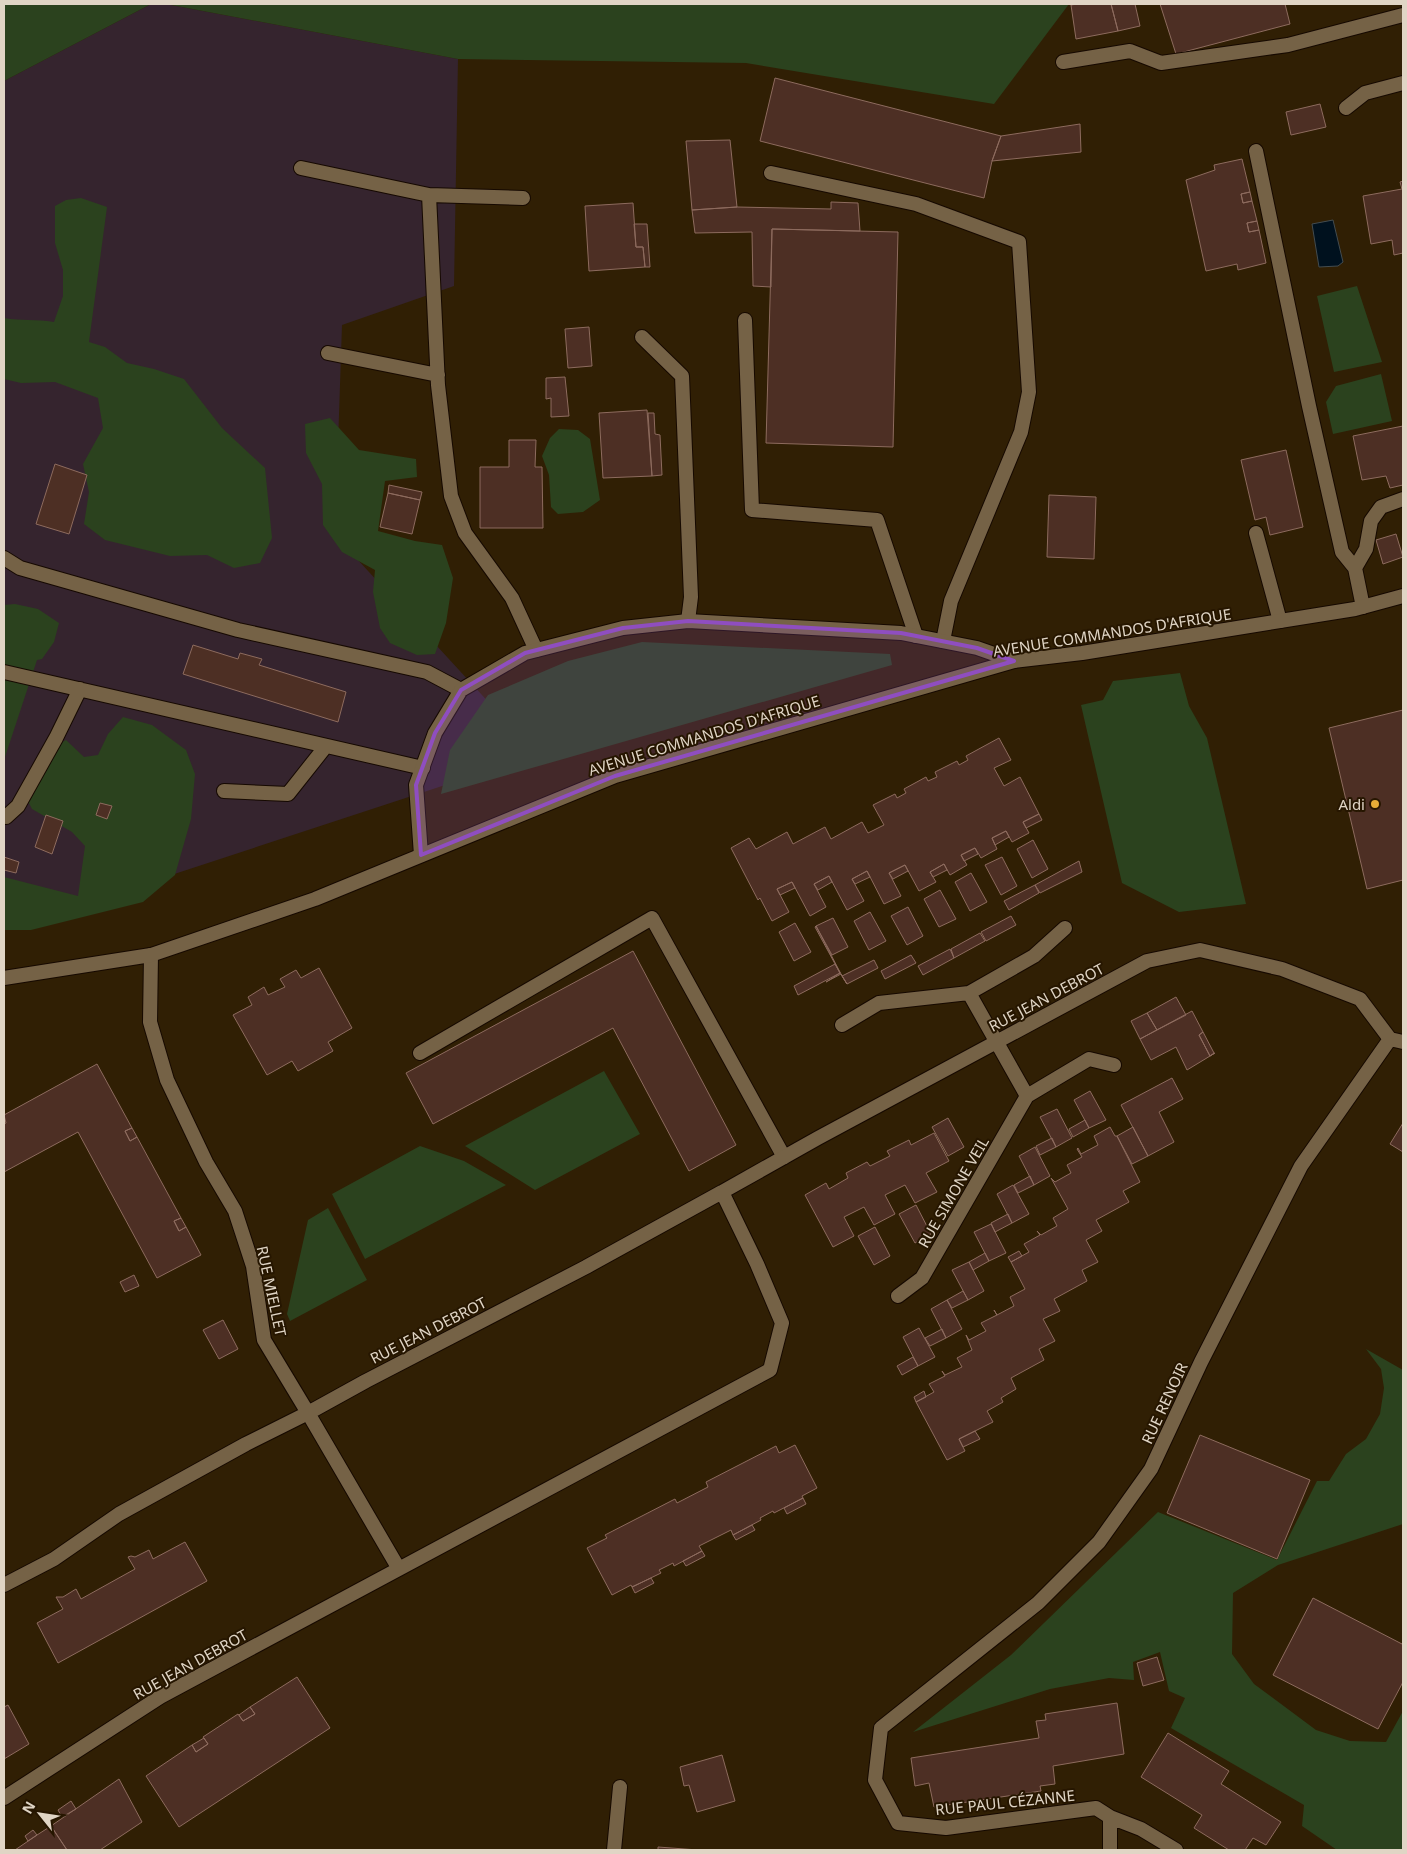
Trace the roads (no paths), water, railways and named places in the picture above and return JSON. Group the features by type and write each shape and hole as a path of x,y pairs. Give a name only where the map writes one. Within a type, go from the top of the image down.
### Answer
{"street":[{"path":"1063,62 1130,51 1161,64 1288,44 1403,16"},
{"path":"1346,108 1365,92 1403,83"},
{"path":"1256,151 1309,406 1342,552 1355,568 1363,607"},
{"path":"301,168 430,195 523,198"},
{"path":"772,173 916,204 1018,242 1028,392 1021,432 951,601 943,641"},
{"path":"430,195 438,375 451,496 466,533 512,598 536,650"},
{"path":"745,320 752,510 877,520 916,636"},
{"path":"642,337 682,376 691,597 688,620"},
{"path":"328,353 438,375"},
{"path":"1355,568 1366,549 1371,522 1381,507 1403,499"},
{"path":"1256,533 1280,621"},
{"path":"4,558 20,568 238,630 427,672 461,690"},
{"name":"AVENUE COMMANDOS D'AFRIQUE","path":"4,978 151,955 315,899 615,776 1014,661 1082,653 1280,621 1363,607 1403,596"},
{"path":"421,855 416,785 435,733 461,690 525,653 623,628 688,620 901,633 977,648 1014,661"},
{"path":"4,672 423,768"},
{"path":"6,817 18,806 56,738 80,689"},
{"path":"224,791 288,794 326,746"},
{"path":"420,1053 652,918 784,1157"},
{"path":"842,1026 879,1003 969,993 1034,956 1065,928"},
{"name":"RUE JEAN DEBROT","path":"308,1413 374,1376 586,1267 784,1157 1147,961 1200,950 1282,970 1360,1000 1397,1040"},
{"name":"RUE MIELLET","path":"151,955 150,1022 167,1080 206,1162 235,1211 253,1266 264,1340 308,1413"},
{"path":"969,993 995,1043 1027,1096"},
{"name":"RUE RENOIR","path":"881,1728 1038,1603 1099,1542 1150,1469 1201,1362 1301,1166 1397,1040"},
{"name":"RUE SIMONE VEIL","path":"898,1296 922,1278 1027,1096 1089,1059 1114,1065"},
{"name":"RUE JEAN DEBROT","path":"4,1798 160,1697 770,1370 782,1323 757,1264 722,1192"},
{"path":"4,1585 54,1559 119,1514 246,1444 308,1413 399,1569"},
{"name":"RUE PAUL CÉZANNE","path":"881,1728 875,1780 898,1823 946,1828 1096,1808 1110,1817 1141,1829 1176,1850"},
{"path":"614,1850 620,1787"},
{"path":"1110,1817 1110,1850"}],"water":[{"path":"1333,220 1343,262 1338,266 1319,267 1312,224"}],"place":[{"name":"Aldi","path":"1375,804"}]}
